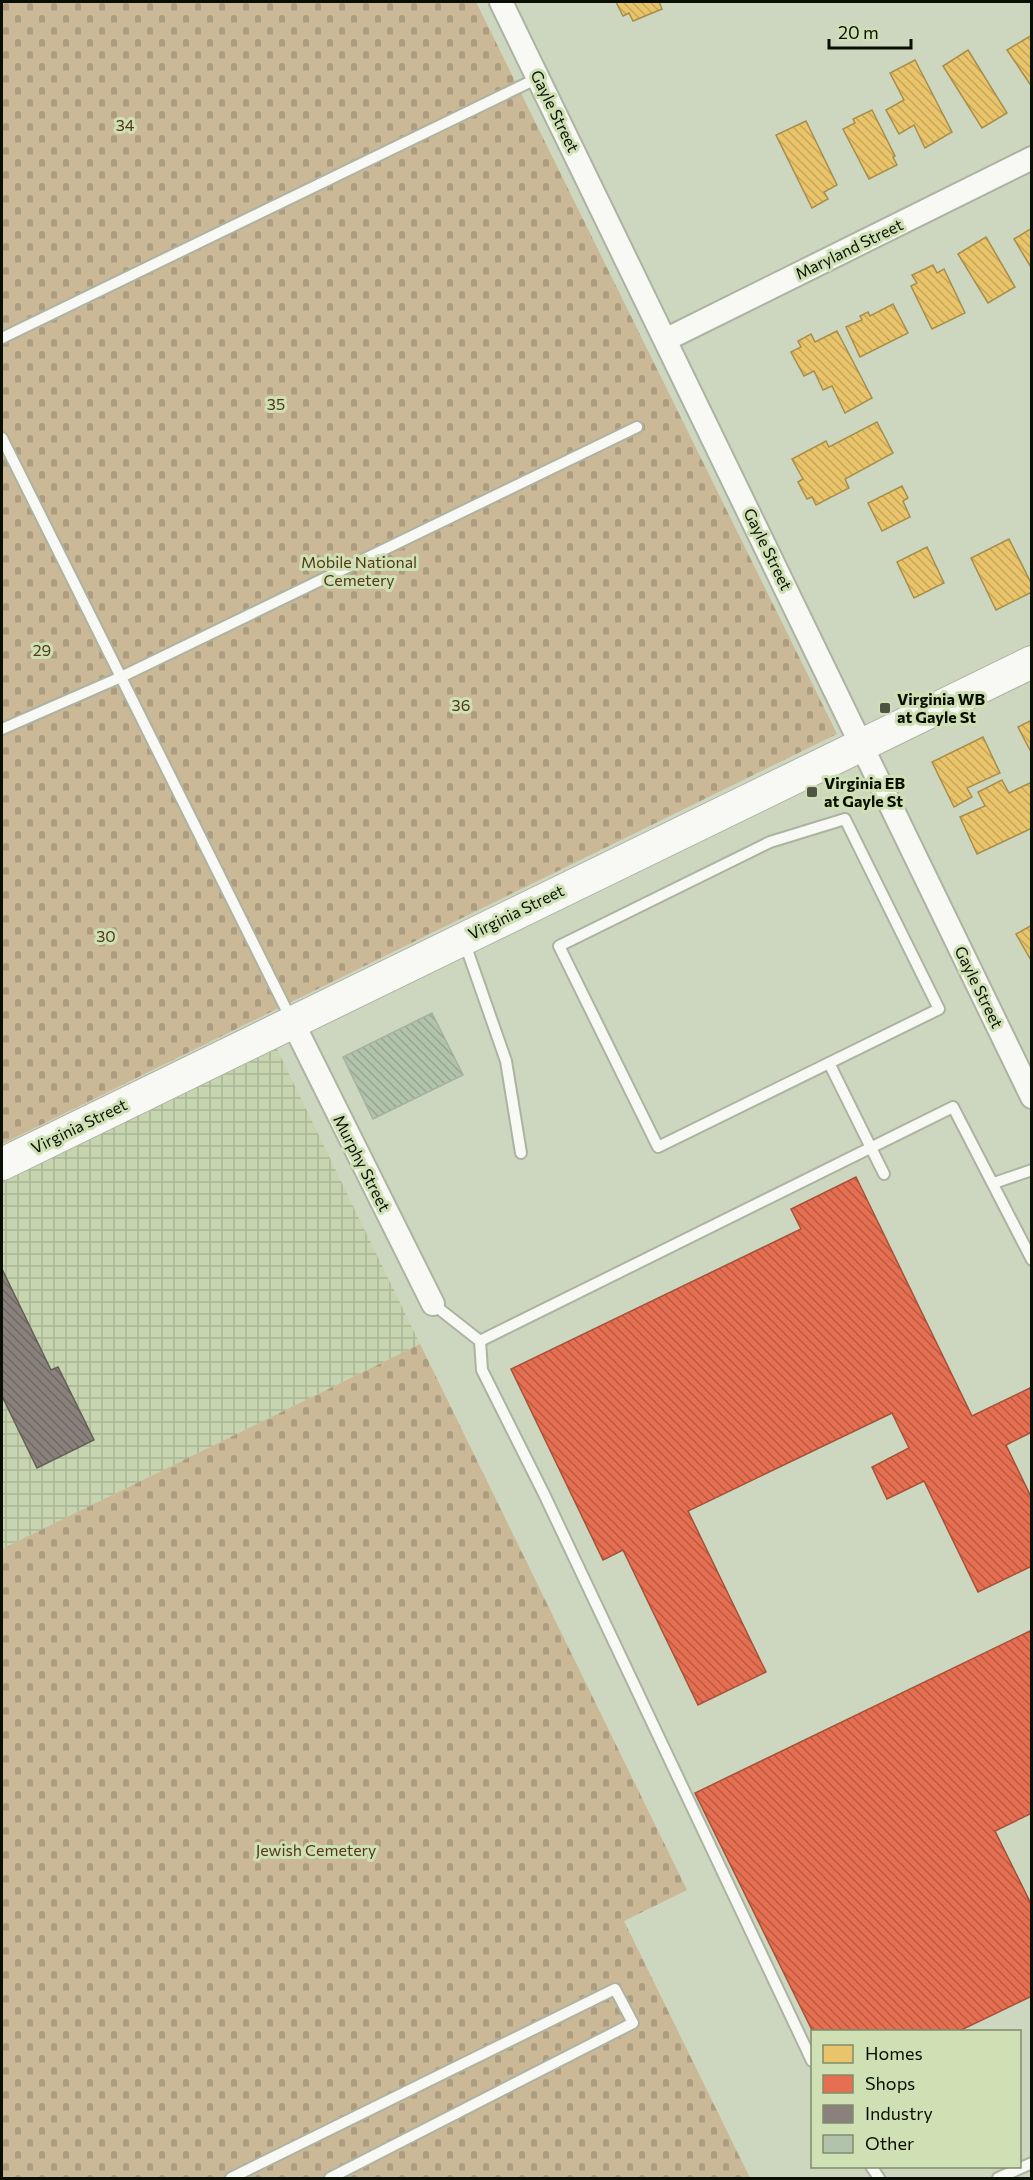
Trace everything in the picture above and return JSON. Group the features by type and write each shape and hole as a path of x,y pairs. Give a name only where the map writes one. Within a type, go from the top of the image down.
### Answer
{"street":[{"name":"Gayle Street","path":"501,2 667,339 1032,1097"},
{"name":"Maryland Street","path":"667,339 1032,158"},
{"name":"Virginia Street","path":"2,1164 1032,662"},
{"name":"Murphy Street","path":"292,1021 433,1304"}],"lane":[{"path":"2,338 539,78"},
{"path":"2,729 121,676 637,427"},
{"path":"2,438 292,1021"},
{"path":"845,819 939,1009 829,1063 658,1148 559,946 770,842 845,819"},
{"path":"463,938 506,1061 521,1154"},
{"path":"829,1063 884,1174"},
{"path":"480,1341 953,1107 1032,1260"},
{"path":"994,1183 1032,1170"},
{"path":"433,1304 480,1341 482,1370 554,1516 811,2057"},
{"path":"231,2178 615,1989 633,2023 330,2178"},
{"path":"998,2178 1021,2168"}],"shaded area":[{"path":"275,1045 420,1344 2,1549 2,1181"}],"green space":[{"name":"Mobile National Cemetery","path":"2,2 476,2 837,734 2,1144"},
{"name":"Jewish Cemetery","path":"420,1344 687,1890 624,1921 750,2178 2,2178 2,1549"}],"building: Homes":[{"path":"616,2 659,2 662,9 633,21 629,13 623,16"},
{"path":"1032,35 1032,87 1007,50"},
{"path":"968,50 1007,113 982,128 943,66"},
{"path":"915,60 952,132 925,148 914,125 899,134 886,110 904,100 890,73"},
{"path":"872,110 895,156 893,157 897,165 869,179 843,129 855,123 853,119"},
{"path":"806,121 837,185 824,192 828,199 812,208 776,135"},
{"path":"1032,228 1032,269 1014,239"},
{"path":"986,237 1015,287 988,303 958,254"},
{"path":"933,265 937,273 944,269 965,313 932,329 911,286 917,283 912,275"},
{"path":"893,304 908,333 860,357 846,327 862,320 860,316 868,312 870,316"},
{"path":"837,331 872,398 845,413 832,386 823,390 814,371 804,376 791,352 801,347 798,341 811,334 815,342"},
{"path":"877,422 893,453 845,479 849,488 816,505 812,497 807,499 798,482 803,479 792,459 826,441 829,447"},
{"path":"902,486 908,498 903,501 910,517 882,531 868,503"},
{"path":"1009,539 1032,585 1032,592 996,610 971,558"},
{"path":"927,547 944,583 914,598 897,562"},
{"path":"1032,720 1032,754 1018,727"},
{"path":"983,737 1000,773 967,788 972,797 954,807 932,762"},
{"path":"1002,780 1009,793 1032,782 1032,828 977,854 960,817 985,806 978,792"},
{"path":"1032,925 1032,962 1016,934"}],"building: Shops":[{"path":"856,1177 972,1416 1032,1387 1032,1432 1006,1445 1032,1499 1032,1566 978,1592 924,1481 887,1499 872,1467 909,1448 892,1413 688,1511 766,1672 698,1705 623,1550 603,1560 511,1369 801,1229 791,1209"},
{"path":"1032,1630 1032,1813 995,1831 1032,1906 1032,1996 961,2030 812,2030 695,1793"}],"building: Industry":[{"path":"2,1269 51,1370 58,1367 94,1440 37,1468 2,1396"}],"building: Other":[{"path":"432,1013 463,1075 373,1119 343,1057"}],"place":[{"name":"Virginia WB at Gayle St","path":"885,708"},
{"name":"Virginia EB at Gayle St","path":"812,792"}],"park label":[{"name":"34","path":"125,125"},
{"name":"35","path":"276,404"},
{"name":"29","path":"42,650"},
{"name":"36","path":"461,705"},
{"name":"30","path":"106,936"}]}
